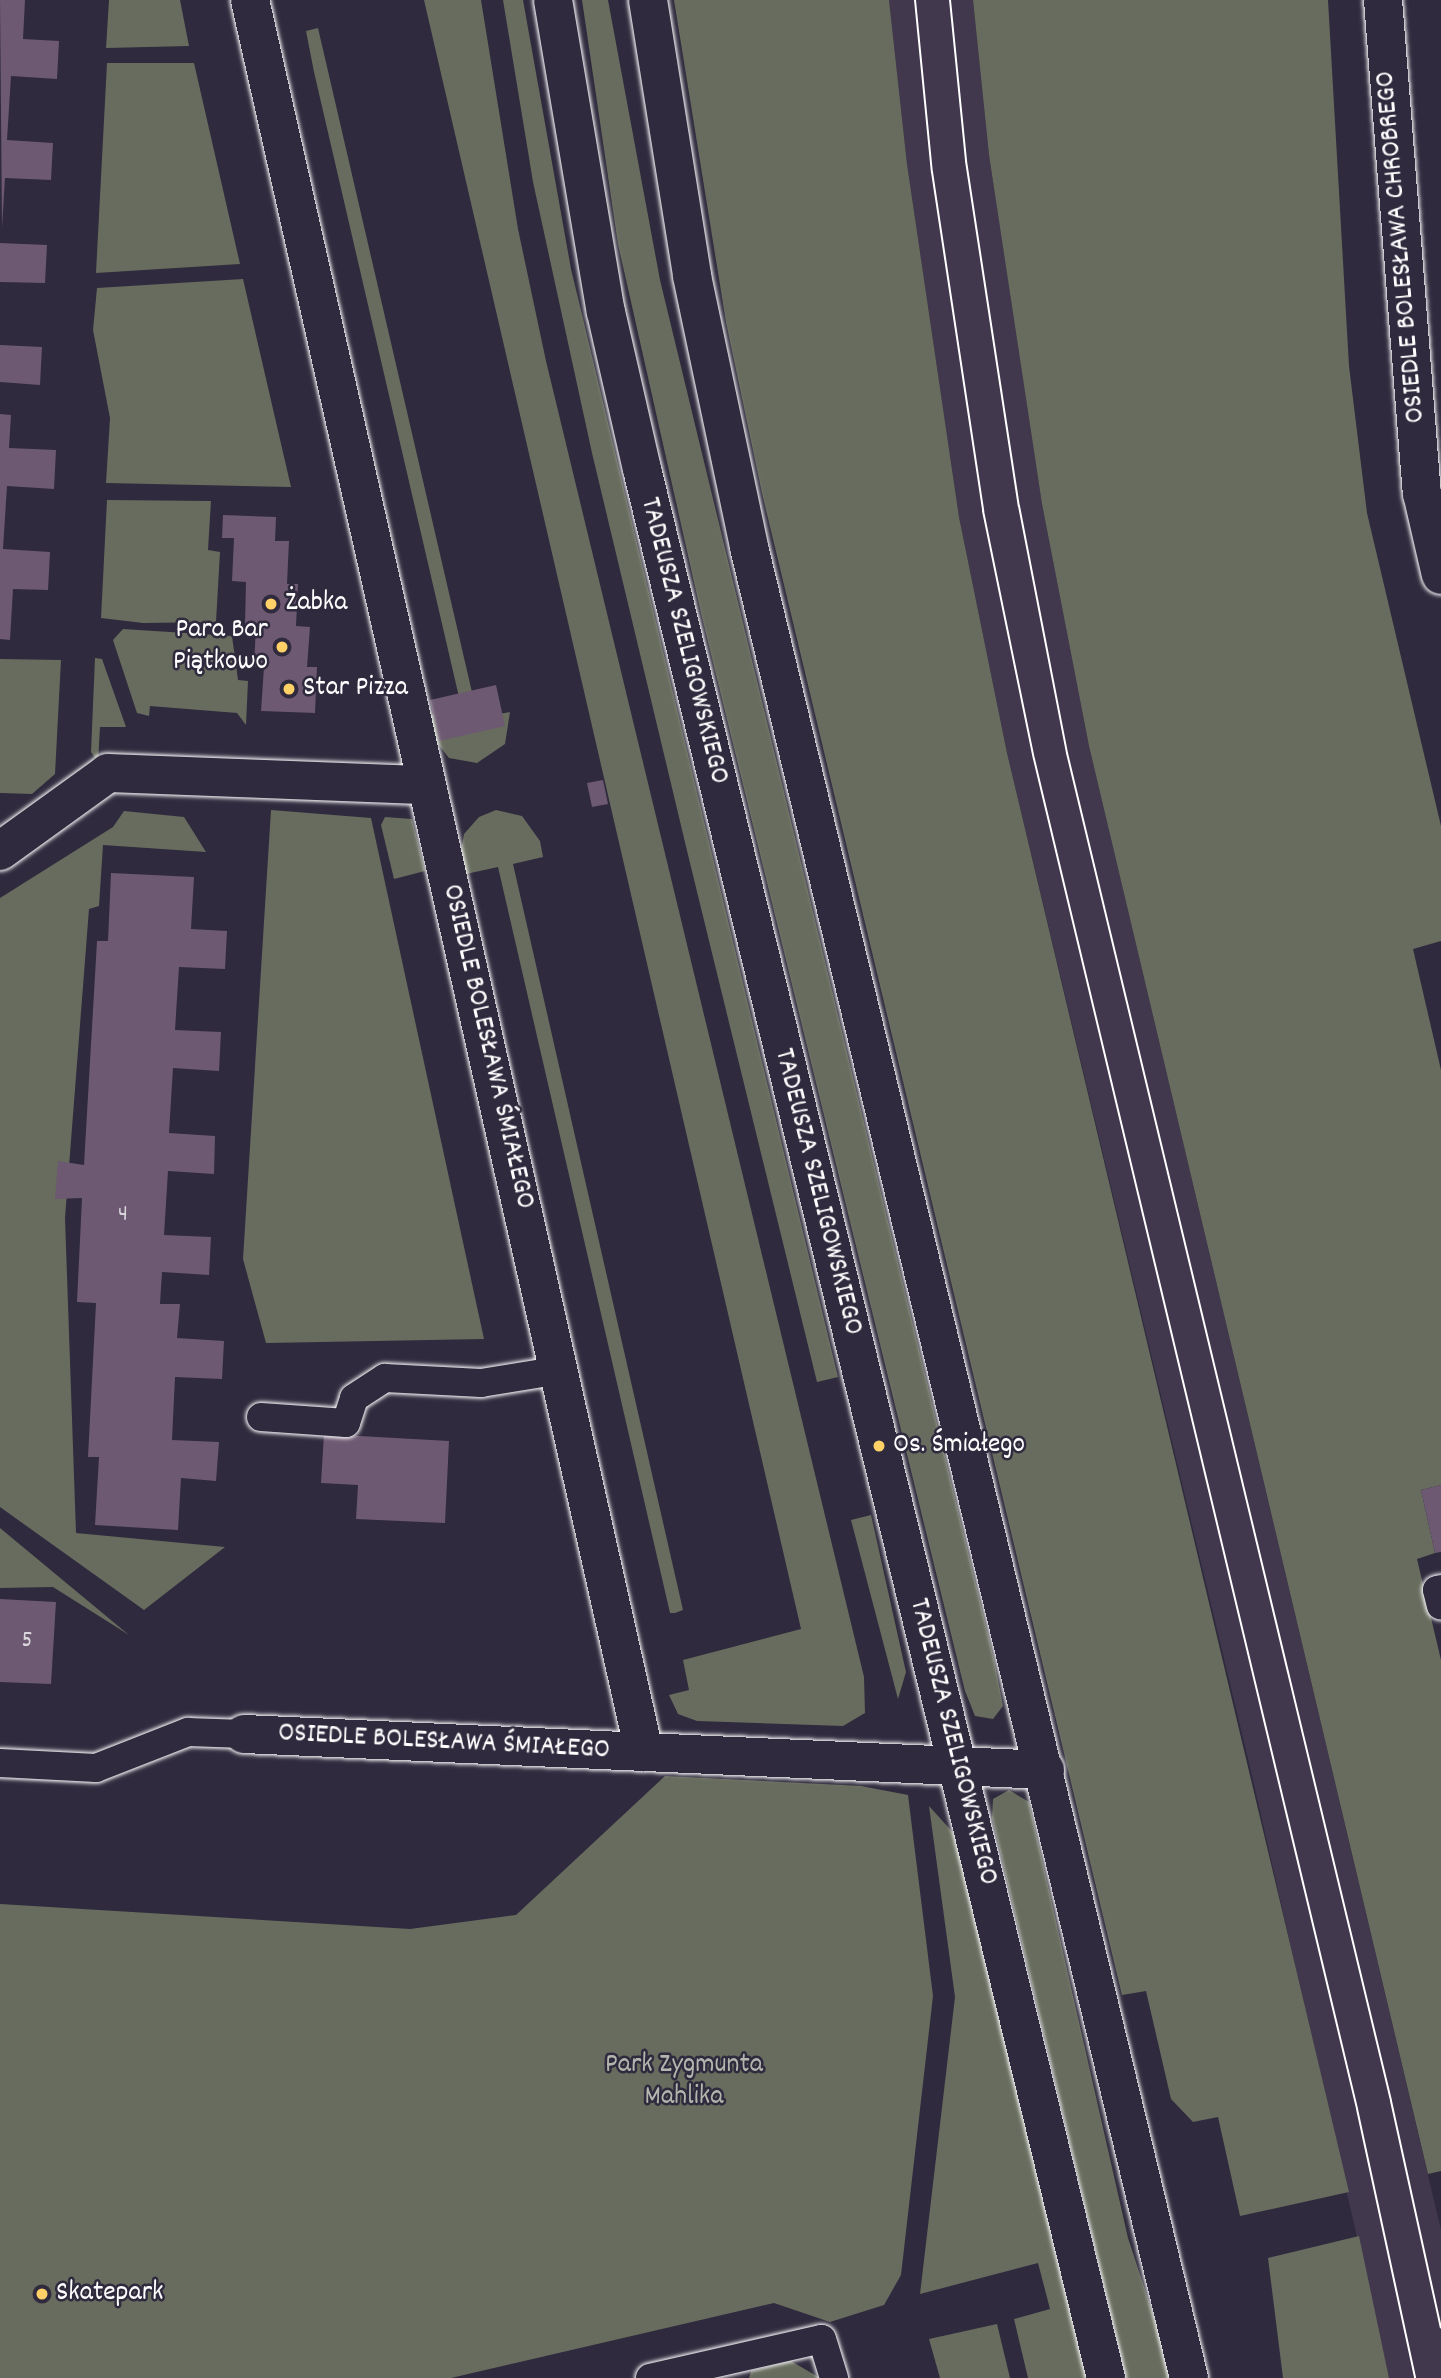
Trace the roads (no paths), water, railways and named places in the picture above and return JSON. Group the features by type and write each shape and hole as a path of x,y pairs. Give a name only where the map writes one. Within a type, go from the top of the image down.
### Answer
{"street":[{"name":"OSIEDLE BOLESŁAWA ŚMIAŁEGO","path":"250,0 561,1370 644,1752"},
{"name":"TADEUSZA SZELIGOWSKIEGO","path":"553,0 608,325 1106,2378"},
{"path":"648,0 692,276 749,547 1189,2378"},
{"name":"OSIEDLE BOLESŁAWA CHROBREGO","path":"1383,0 1422,493 1441,575"},
{"path":"0,852 108,773 427,785"},
{"name":"OSIEDLE BOLESŁAWA ŚMIAŁEGO","path":"244,1734 1045,1770"}],"lane":[{"path":"261,1418 346,1423 354,1398 385,1378 481,1383 561,1370"},
{"path":"1441,1589 1441,1606"},
{"path":"0,1763 96,1768 188,1732 244,1734"},
{"path":"650,2378 822,2339 834,2378"}],"tram line":[{"path":"915,0 932,172 983,511 1034,759 1357,2109 1415,2378"},
{"path":"950,0 966,161 1019,506 1067,753 1391,2101 1441,2328"}],"place":[{"name":"Żabka","path":"271,604"},
{"name":"Para Bar Piątkowo","path":"282,647"},
{"name":"Star Pizza","path":"289,689"},
{"name":"Os. Śmiałego","path":"879,1446"},
{"name":"Skatepark","path":"42,2294"}],"park label":[{"name":"Park Zygmunta Mahlika","path":"684,2082"}]}
